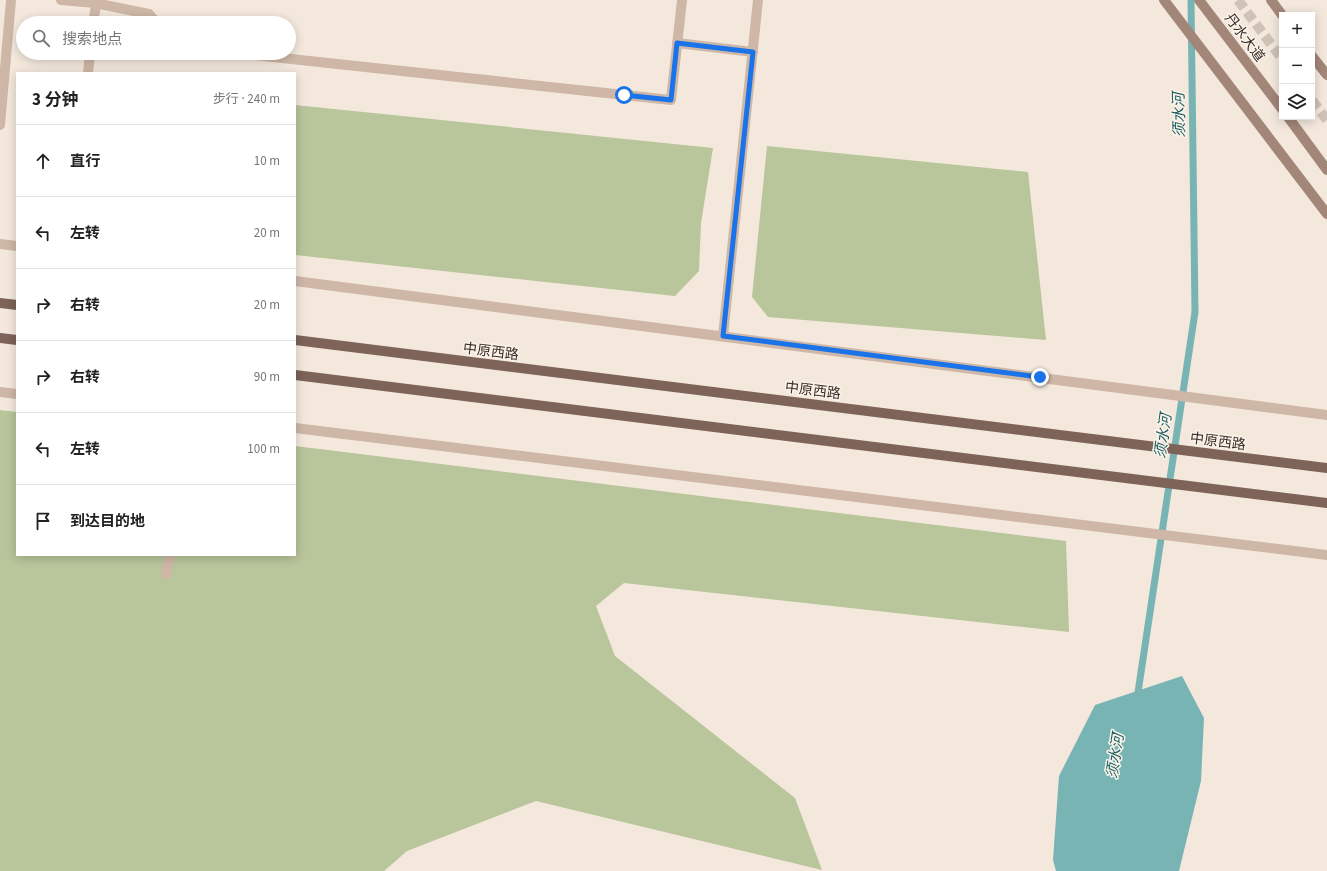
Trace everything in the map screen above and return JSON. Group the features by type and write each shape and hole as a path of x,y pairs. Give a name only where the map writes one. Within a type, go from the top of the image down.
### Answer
{"main road":[{"path":"0,303 16,305"},
{"path":"0,338 16,340"},
{"name":"中原西路","path":"296,340 1327,468"},
{"path":"296,375 1327,503"}],"street":[{"path":"0,125 11,0"},
{"path":"61,0 96,1 149,14 151,16"},
{"path":"296,60 671,100 682,0"},
{"path":"723,336 758,0"},
{"path":"1164,0 1327,214"},
{"name":"丹水大道","path":"1199,0 1279,105"},
{"path":"1271,0 1280,12"},
{"path":"94,16 96,1"},
{"path":"677,43 753,52"},
{"path":"88,72 89,60"},
{"path":"1315,60 1327,75"},
{"path":"1290,120 1327,170"},
{"path":"0,244 16,246"},
{"path":"296,281 1327,415"},
{"path":"0,392 16,394"},
{"path":"296,428 1327,555"},
{"path":"166,574 170,556"}],"green space":[{"path":"296,105 713,148 701,223 699,271 675,296 296,255"},
{"path":"767,146 1028,172 1046,340 768,317 752,297"},
{"path":"0,410 16,412 16,556 296,556 296,446 1066,541 1069,632 624,583 596,606 615,656 795,798 822,870 536,801 407,851 384,871 0,871"}],"water":[{"path":"1182,676 1204,718 1201,781 1179,871 1056,871 1053,860 1059,776 1095,705"}],"waterway":[{"name":"须水河","path":"1137,699 1195,312 1191,0"}],"tunnel":[{"path":"1238,0 1279,55"},
{"path":"1315,104 1327,120"}],"route":[{"path":"624,95 671,100 677,43 753,52 723,336 1040,377"}]}
